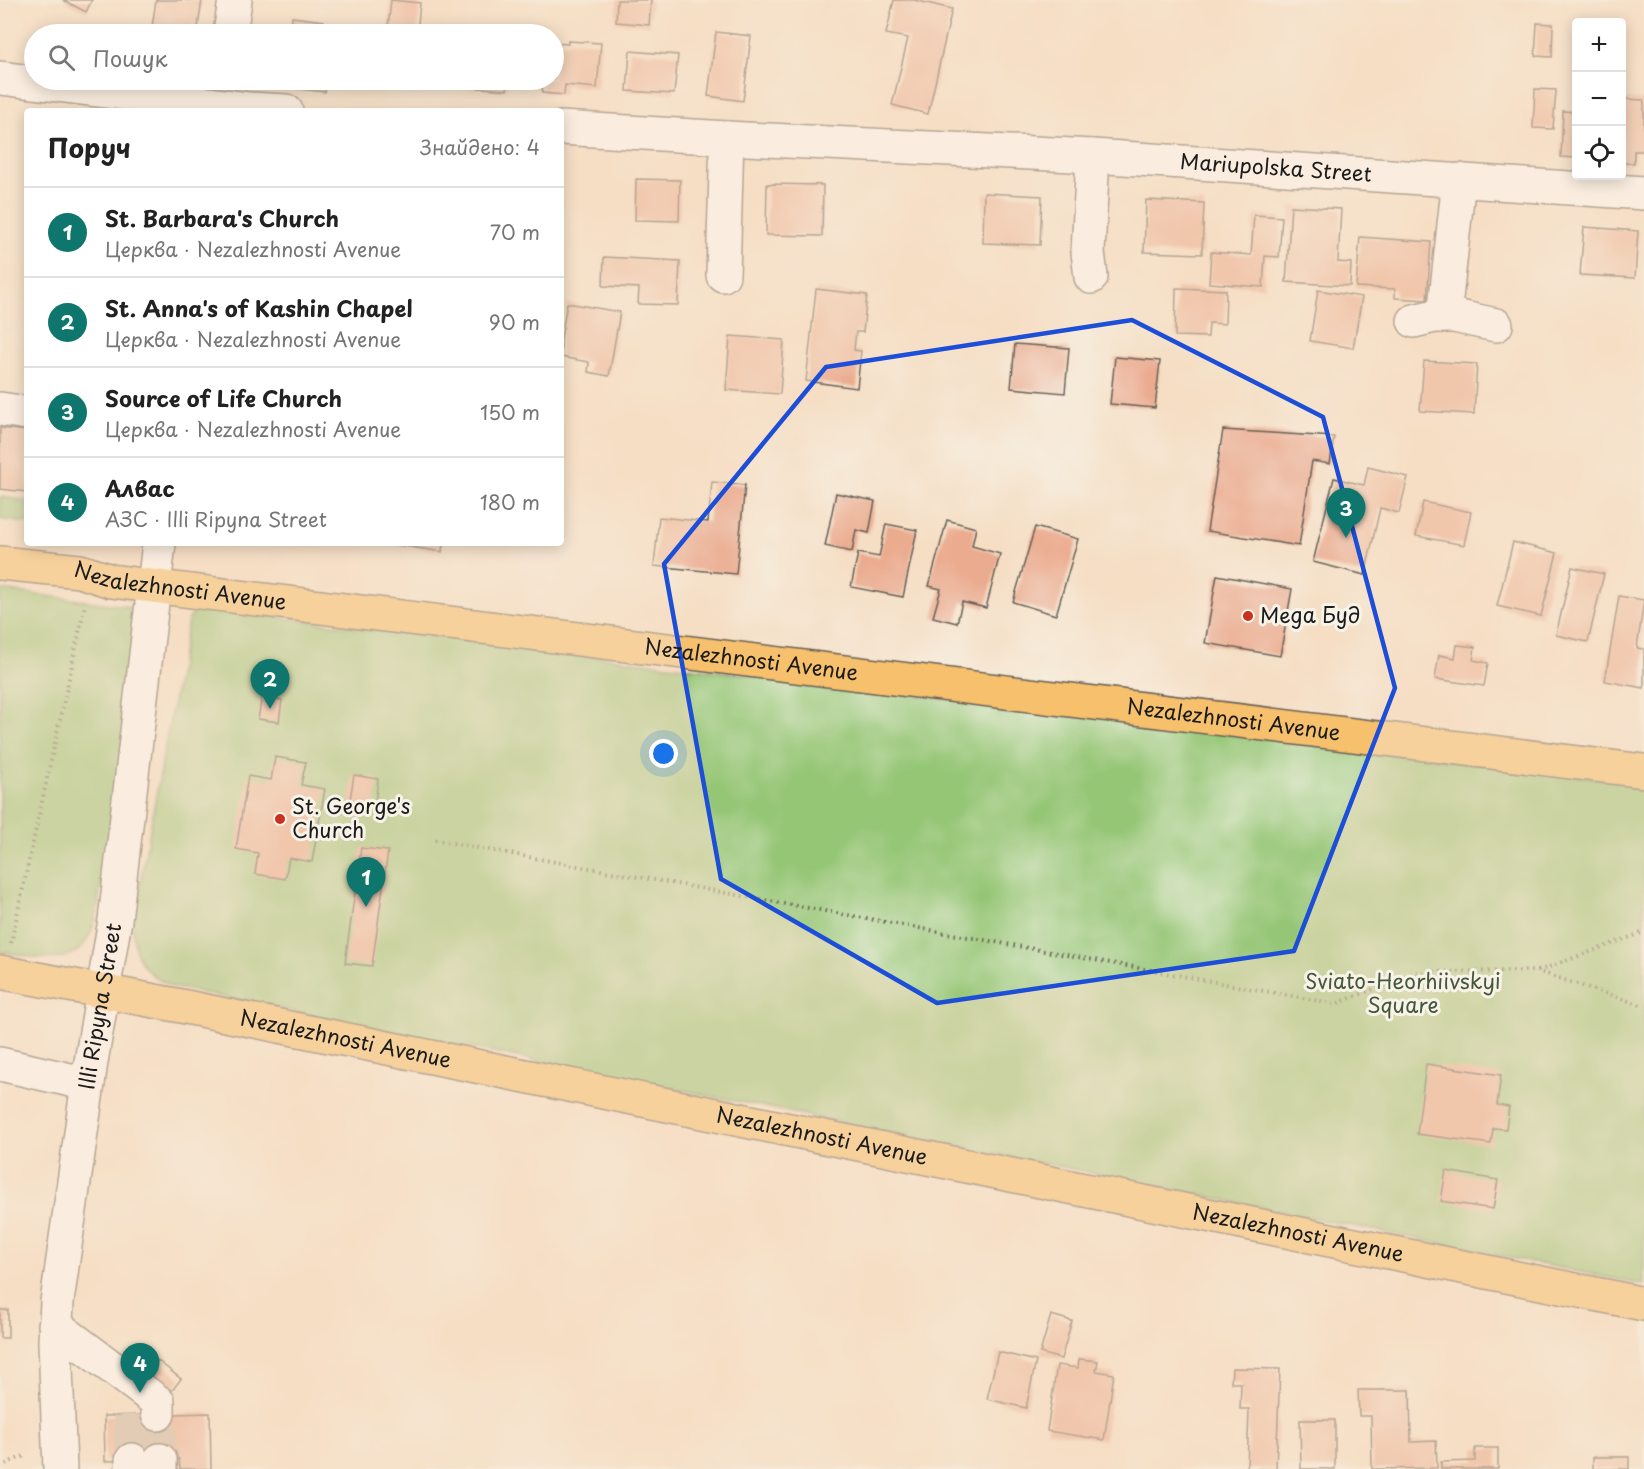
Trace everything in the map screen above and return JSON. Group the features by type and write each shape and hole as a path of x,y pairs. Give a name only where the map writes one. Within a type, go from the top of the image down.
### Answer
{"main road":[{"name":"Nezalezhnosti Avenue","path":"0,563 80,572 111,581 1644,771"},
{"name":"Nezalezhnosti Avenue","path":"5,962 103,992 223,1014 1644,1304"}],"street":[{"path":"231,24 235,0"},
{"path":"0,78 24,80"},
{"path":"133,90 221,98 247,108"},
{"name":"Mariupolska Street","path":"564,128 1093,156 1644,193"},
{"path":"723,275 727,138"},
{"path":"1091,277 1088,252 1093,156"},
{"path":"1459,180 1429,318 1454,316 1496,325"},
{"path":"0,409 24,413"},
{"name":"Illi Ripyna Street","path":"60,1469 55,1325 57,1302 88,1084 115,920 159,546"},
{"path":"0,1064 88,1084"},
{"path":"55,1325 158,1402 144,1415"}],"path":[{"path":"5,962 86,601"},
{"path":"435,840 1336,1004 1416,972 1538,971 1644,1006"},
{"path":"1538,971 1644,932"},
{"path":"0,1466 27,1455"}],"highlighted area":[{"path":"1132,320 1323,417 1395,688 1294,951 937,1003 721,879 664,564 826,367"}],"green space":[{"path":"0,497 24,501 24,523 0,519"},
{"path":"0,590 125,606 134,610 138,620 139,634 96,918 88,938 79,949 59,958 35,958 0,951"},
{"name":"Sviato-Heorhiivskyi Square","path":"200,608 1644,784 1644,1285 173,987 162,982 146,969 137,954 134,945 133,922 188,621"}],"building":[{"path":"63,0 92,0 86,12"},
{"path":"156,0 202,0 198,24 152,24"},
{"path":"391,0 420,3 418,24 388,24"},
{"path":"617,0 651,0 649,25 616,22"},
{"path":"894,0 914,0 952,9 928,114 892,105 908,38 886,34"},
{"path":"292,17 324,21 324,24 292,24"},
{"path":"1537,23 1553,24 1552,57 1535,56"},
{"path":"716,32 751,36 743,101 708,96"},
{"path":"568,41 601,43 597,88 565,85 564,95 542,93 542,90 564,90 564,44 568,44"},
{"path":"630,51 678,55 674,94 627,91"},
{"path":"1535,89 1556,90 1553,129 1533,128"},
{"path":"1626,99 1644,100 1644,151 1634,151 1634,163 1626,163"},
{"path":"1563,111 1572,112 1572,158 1561,157"},
{"path":"636,179 680,180 679,221 635,220"},
{"path":"767,184 823,185 822,236 766,235"},
{"path":"984,193 1042,196 1040,245 983,243"},
{"path":"1146,200 1204,203 1202,254 1144,252"},
{"path":"1291,206 1341,209 1338,262 1351,263 1350,286 1286,282"},
{"path":"1254,215 1282,217 1279,257 1265,256 1263,287 1209,283 1211,252 1251,255"},
{"path":"1584,227 1638,231 1635,278 1580,275"},
{"path":"1360,237 1431,242 1427,300 1395,298 1395,289 1356,287"},
{"path":"604,257 680,261 678,305 638,304 639,288 603,286"},
{"path":"1176,288 1226,290 1225,324 1209,323 1208,337 1175,336"},
{"path":"816,289 867,295 863,332 856,332 855,340 854,350 861,351 857,388 806,381"},
{"path":"1318,290 1362,297 1353,348 1310,341"},
{"path":"567,303 620,312 609,376 588,372 589,362 564,358 564,321"},
{"path":"730,336 784,340 780,394 726,390"},
{"path":"1015,344 1069,348 1065,393 1011,388"},
{"path":"1115,357 1160,361 1155,408 1110,404"},
{"path":"1424,361 1477,364 1474,414 1420,411"},
{"path":"0,428 24,431 24,492 0,489"},
{"path":"1223,430 1334,437 1330,464 1312,461 1299,546 1207,531"},
{"path":"1368,467 1408,477 1399,513 1380,508 1365,575 1313,562 1334,478 1364,485"},
{"path":"712,482 745,485 736,574 654,566 659,517 708,522"},
{"path":"836,493 875,501 869,533 856,530 852,552 825,546"},
{"path":"1423,502 1471,512 1464,545 1416,536"},
{"path":"947,520 976,528 972,546 1000,554 986,608 962,602 957,623 933,617 941,589 929,586"},
{"path":"886,524 917,530 903,597 851,587 858,553 879,557"},
{"path":"1035,527 1078,539 1056,615 1013,602"},
{"path":"1513,542 1557,553 1541,616 1497,606"},
{"path":"404,546 443,546 442,552"},
{"path":"1572,567 1604,574 1588,642 1556,635"},
{"name":"Mega Буд","path":"1217,575 1292,589 1280,656 1205,643"},
{"path":"1619,596 1644,600 1637,648 1644,649 1644,688 1605,681"},
{"path":"1457,645 1475,647 1473,660 1488,663 1484,686 1435,679 1439,655 1455,658"},
{"path":"262,696 282,700 279,722 258,719"},
{"name":"St. George's Church","path":"275,757 306,762 301,785 325,789 312,862 289,858 285,879 255,874 258,853 236,849 248,776 271,780"},
{"path":"354,775 378,779 374,810 349,806"},
{"path":"361,848 388,851 372,966 345,963"},
{"path":"1426,1064 1501,1075 1497,1105 1509,1107 1506,1129 1493,1128 1491,1144 1417,1134"},
{"path":"1446,1171 1498,1180 1493,1209 1441,1201"},
{"path":"0,1310 8,1310 8,1338 0,1338"},
{"path":"1051,1315 1072,1321 1061,1359 1040,1353"},
{"path":"998,1352 1036,1361 1026,1408 987,1399"},
{"path":"1079,1359 1098,1361 1096,1371 1114,1374 1104,1440 1047,1431 1057,1365 1078,1368"},
{"path":"157,1360 181,1379 167,1397 143,1377"},
{"path":"1232,1368 1280,1369 1276,1469 1247,1469 1249,1409 1240,1409 1241,1383 1231,1383"},
{"path":"1358,1390 1410,1390 1411,1442 1436,1441 1437,1468 1372,1469 1371,1416 1359,1416"},
{"path":"210,1413 211,1469 180,1469 179,1459 105,1461 104,1416"},
{"path":"1300,1420 1335,1420 1335,1469 1301,1469"},
{"path":"1475,1448 1498,1448 1498,1469 1441,1469 1441,1462 1475,1461"},
{"path":"1593,1457 1629,1457 1629,1469 1593,1469"}],"tunnel":[{"path":"158,1414 160,1460"},
{"path":"130,1415 132,1460"}],"place":[{"name":"Source of Life Church","path":"1346,538"},
{"name":"Mega Буд","path":"1248,616"},
{"name":"St. Anna's of Kashin Chapel","path":"270,709"},
{"name":"St. George's Church","path":"280,819"},
{"name":"St. Barbara's Church","path":"366,907"},
{"name":"Алвас","path":"140,1393"}]}
